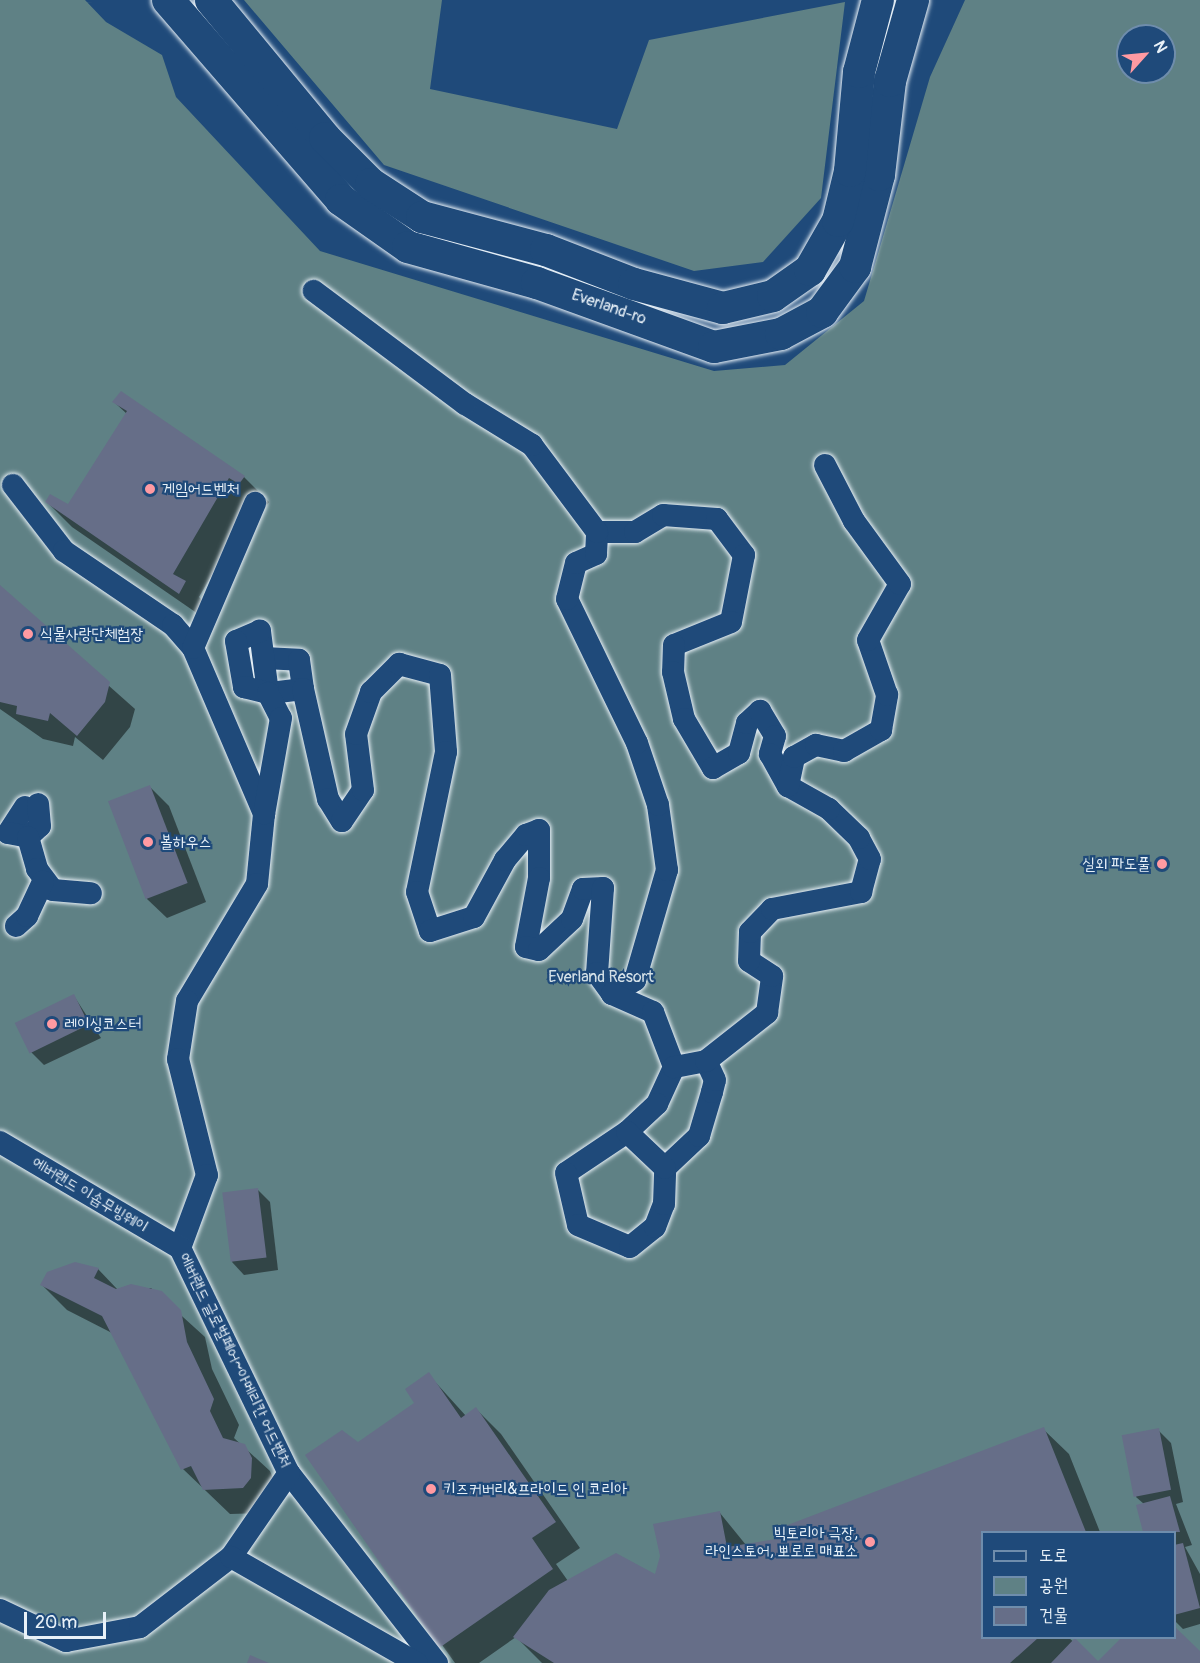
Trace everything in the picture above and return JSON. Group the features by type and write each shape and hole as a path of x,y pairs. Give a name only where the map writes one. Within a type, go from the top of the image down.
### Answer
{"street":[{"name":"Everland-ro","path":"168,0 341,200 408,248 537,283 714,347 781,334 822,312 855,267 879,175 890,81 912,0"},
{"name":"Everland-ro","path":"211,0 326,138 371,184 422,217 546,250 634,284 723,308 773,296 810,270 838,221 850,171 859,72 878,0"},
{"path":"314,291 465,404 532,446 597,532 596,554 576,563 567,599 637,743 658,805 667,870 635,980 612,994"},
{"path":"789,786 794,757 816,745 844,751 881,730 886,694 868,640 900,584 854,521 825,465"},
{"name":"에버랜드 글로벌페어~아메리칸 어드벤처","path":"13,485 64,551 173,625 193,648 264,814 257,884 187,1001 178,1059 207,1175 180,1248 289,1473 437,1663"},
{"path":"193,648 255,503"},
{"path":"597,532 635,532 663,515 717,519 744,555 730,622 674,645 678,696 684,719 713,768 739,753 747,723 759,711 775,736 770,754 789,786 829,809 859,838 870,859 861,892 772,909 750,932 749,961 772,976 767,1013 706,1061 674,1067"},
{"path":"264,814 281,718 268,693 260,631 236,641 244,687 268,693 303,689"},
{"path":"264,658 299,660 303,689 328,799 342,821 363,790 356,734 371,692 399,664 440,675 446,752 417,892 430,932 474,917 505,861 526,835 539,830 539,878 526,947 539,950 572,919 582,889 603,888 597,973 612,994 653,1012 674,1067 657,1104 627,1132 566,1173 578,1225 630,1247 655,1227 664,1204 665,1168 699,1136 715,1080 706,1061"},
{"path":"32,805 12,839 43,881 53,890 91,893"},
{"path":"16,926 27,916 43,881"},
{"path":"627,1132 665,1168"},
{"name":"에버랜드 이솝무빙웨이","path":"0,1142 180,1248"},
{"path":"0,1610 66,1641 140,1627 231,1557 289,1473"},
{"path":"231,1557 417,1663"}],"green space":[{"name":"Everland Resort","path":"0,0 85,0 106,22 162,55 176,97 320,251 714,371 785,365 864,301 930,77 965,0 1200,0 1200,1663 0,1663"},
{"path":"244,0 442,0 430,89 617,129 649,40 845,2 821,198 763,262 694,271 384,165"}],"building":[{"name":"게임어드벤처","path":"121,391 245,476 239,484 229,478 173,574 186,581 179,594 45,502 50,494 68,504 127,411 112,402"},
{"name":"식물사랑단체험장","path":"0,585 110,682 105,702 77,736 50,713 48,721 16,714 17,706 0,702"},
{"name":"볼하우스","path":"150,785 188,883 146,899 108,801"},
{"name":"레이싱코스터","path":"74,994 89,1025 30,1053 15,1023"},
{"path":"258,1188 267,1257 231,1262 222,1192"},
{"path":"75,1262 99,1268 94,1278 116,1289 131,1284 162,1291 181,1310 187,1342 214,1399 210,1411 223,1438 245,1444 252,1458 251,1478 243,1488 203,1490 191,1466 181,1470 102,1316 40,1285 47,1272"},
{"name":"키즈커버리&프라이드 인 코리아","path":"429,1372 461,1418 476,1407 556,1522 532,1538 553,1569 439,1648 305,1455 342,1430 358,1442 414,1403 405,1389"},
{"name":"빅토리아 극장, 라인스토어, 뽀로로 매표소","path":"1044,1427 1086,1531 981,1531 981,1639 1037,1639 1010,1663 554,1663 513,1637 549,1590 616,1553 655,1574 660,1556 653,1524 720,1511 727,1547 789,1537 785,1526"},
{"path":"1159,1428 1171,1490 1134,1497 1122,1435"},
{"path":"1170,1496 1180,1532 1143,1531 1136,1505"},
{"path":"1183,1543 1200,1608 1176,1614 1176,1545"},
{"path":"1176,1628 1200,1651 1200,1663 1051,1663 1074,1639 1098,1661 1120,1639 1176,1639"},
{"path":"250,1655 269,1663 247,1663"}],"place":[{"name":"게임어드벤처","path":"150,489"},
{"name":"식물사랑단체험장","path":"28,634"},
{"name":"볼하우스","path":"148,842"},
{"name":"실외 파도풀","path":"1162,864"},
{"name":"레이싱코스터","path":"52,1024"},
{"name":"키즈커버리&프라이드 인 코리아","path":"431,1489"},
{"name":"빅토리아 극장, 라인스토어, 뽀로로 매표소","path":"870,1542"}]}
